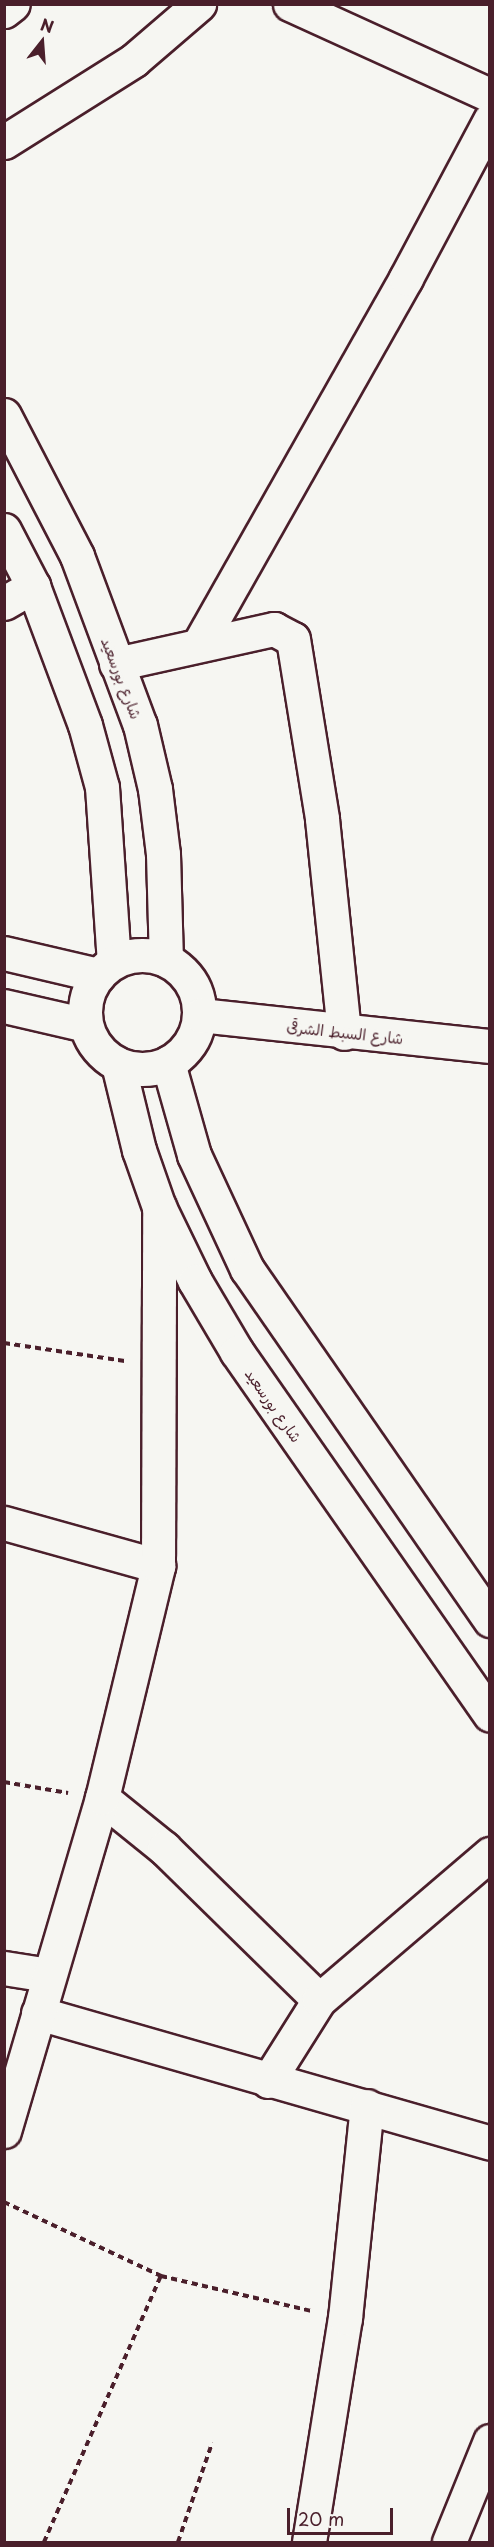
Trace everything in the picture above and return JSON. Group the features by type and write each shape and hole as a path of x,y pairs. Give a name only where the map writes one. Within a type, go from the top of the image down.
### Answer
{"street":[{"path":"4,11 13,4"},
{"path":"4,142 134,60 199,4"},
{"path":"290,4 489,95"},
{"path":"199,645 400,288 489,120"},
{"name":"شارع بورسعيد","path":"4,415 76,556 140,725 155,789 163,854 166,960"},
{"path":"4,530 33,586 85,725 102,787 106,969 85,1008 86,1025 104,1054 118,1064 143,1068 168,1063 184,1051 195,1034 200,1014 196,992 184,973 166,960 140,955 106,969 4,953"},
{"path":"4,603 33,586"},
{"path":"116,664 274,629 294,639 322,819 344,1033"},
{"path":"4,1006 86,1025"},
{"name":"شارع السبط الشرقى","path":"200,1014 344,1033 489,1046"},
{"path":"168,1063 194,1155 247,1269 489,1620"},
{"name":"شارع بورسعيد","path":"118,1064 139,1150 159,1207 195,1281 237,1352 489,1715"},
{"path":"4,2131 48,1975 102,1798 158,1566 160,1540 157,1366 159,1207"},
{"path":"4,1522 158,1566"},
{"path":"102,1798 164,1848 319,2000"},
{"path":"267,2081 319,2000 489,1854"},
{"path":"4,1968 48,1975"},
{"path":"38,2013 267,2081 367,2106 489,2143"},
{"path":"309,2542 345,2318 367,2106"},
{"path":"449,2542 489,2441"}],"path":[{"path":"4,1343 157,1366"},
{"path":"4,1782 102,1798"},
{"path":"4,2202 161,2276 345,2318"},
{"path":"44,2542 161,2276"},
{"path":"178,2542 212,2443"}]}
